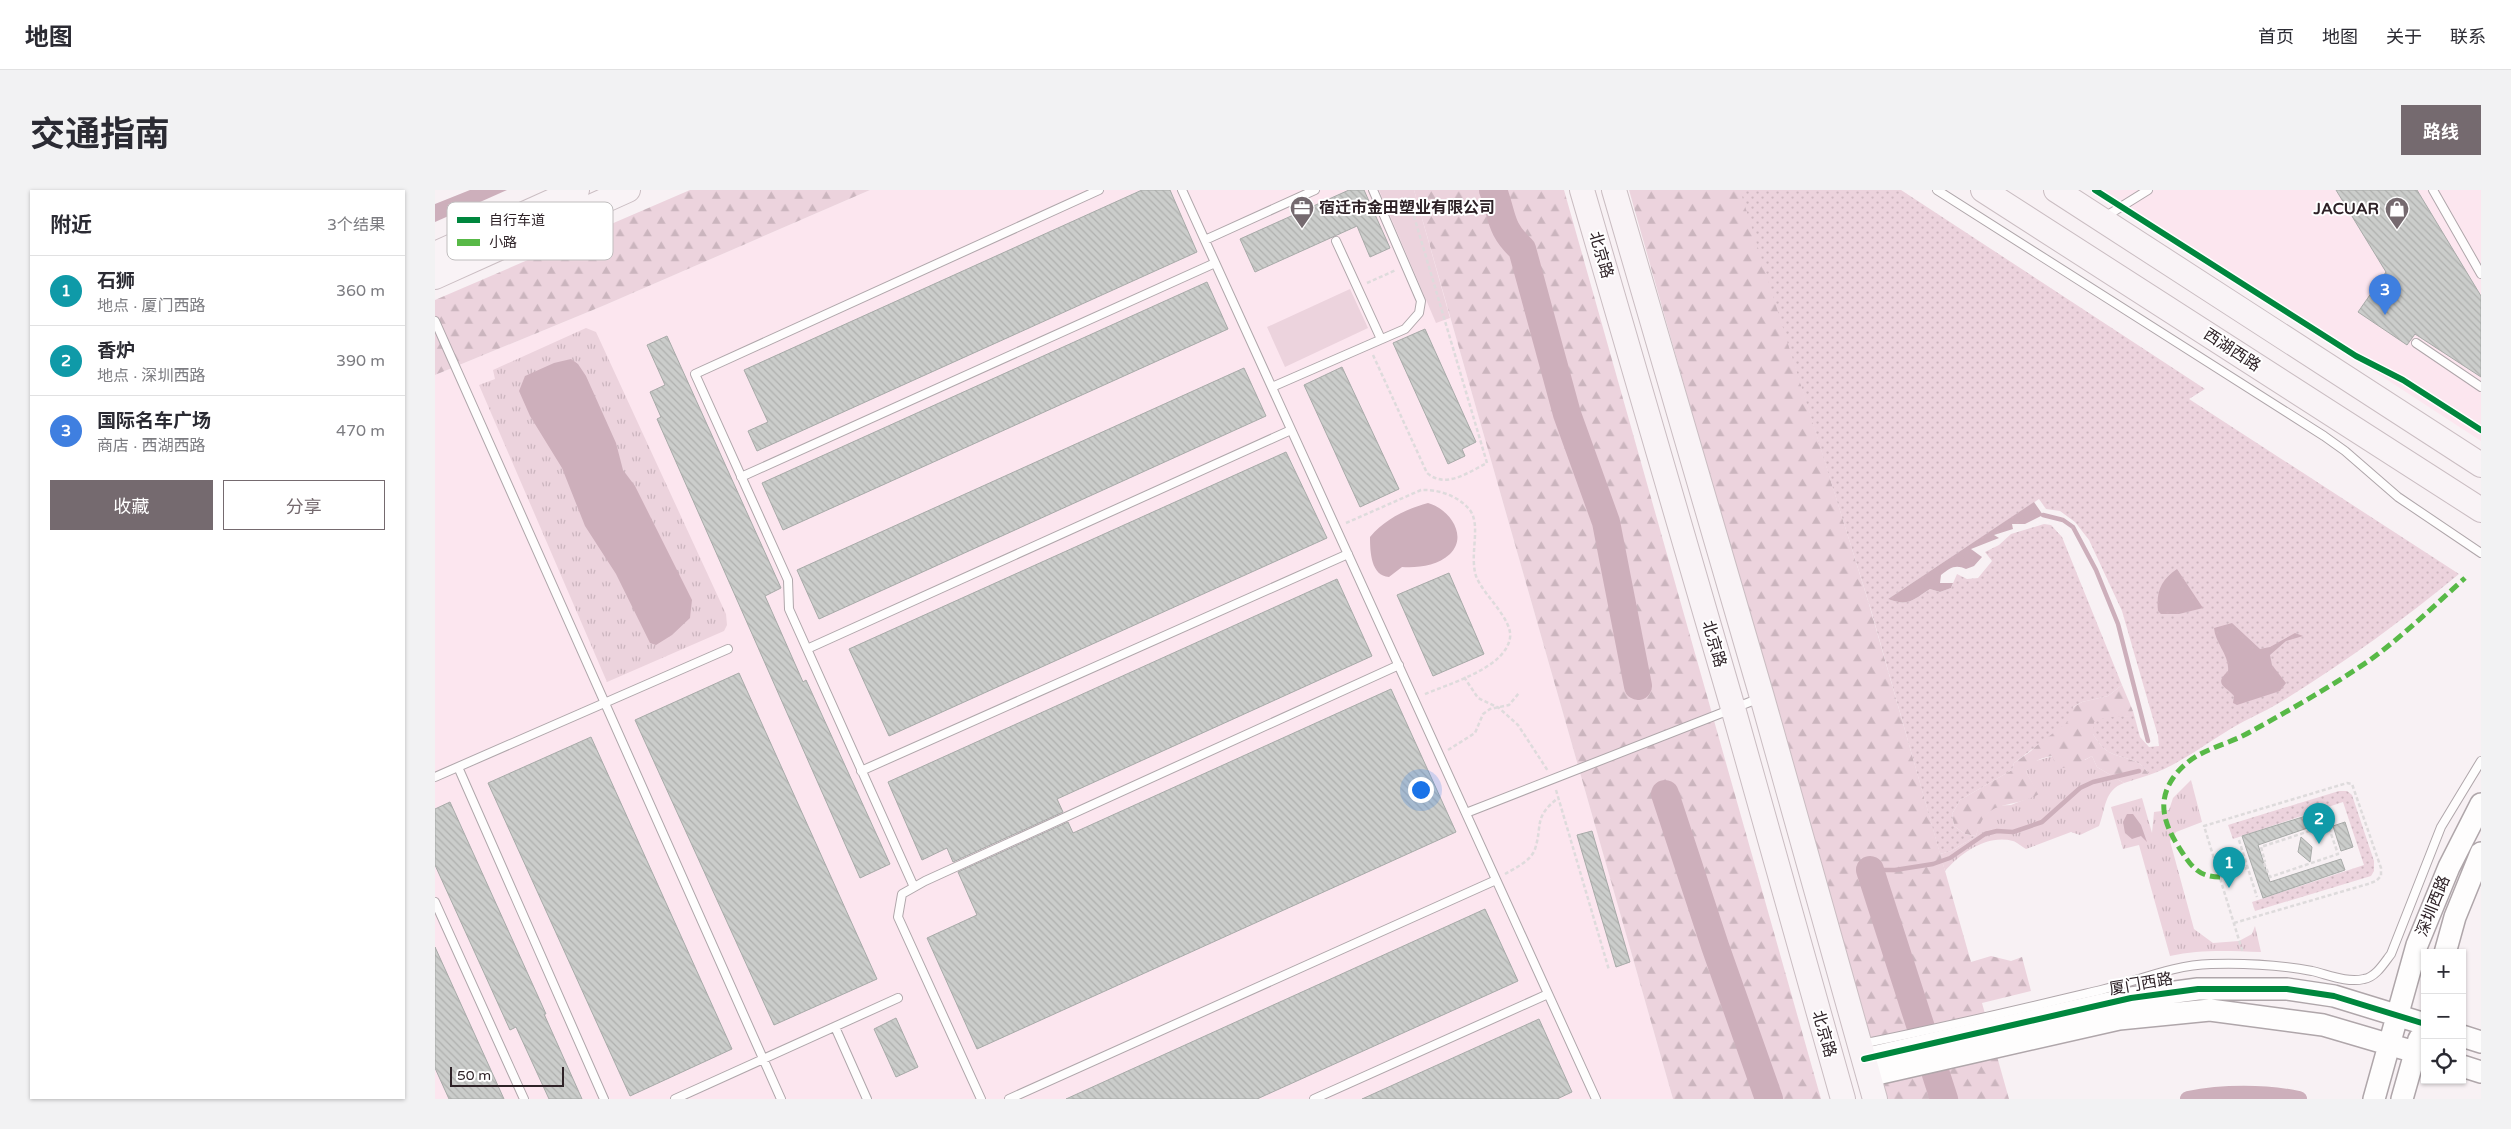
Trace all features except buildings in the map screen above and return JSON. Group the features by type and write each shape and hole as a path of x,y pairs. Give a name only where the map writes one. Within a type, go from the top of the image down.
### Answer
{"main road":[{"path":"550,202 577,190"},
{"path":"601,202 628,190"},
{"name":"北京路","path":"1582,190 1733,708 1843,1099"},
{"name":"北京路","path":"1614,190 1763,697 1875,1099"},
{"name":"西湖西路","path":"1983,190 2481,510"},
{"path":"2056,190 2481,465"},
{"path":"435,254 447,249"},
{"path":"435,277 473,260"}],"street":[{"name":"深圳西路","path":"2374,1097 2417,945 2449,867 2481,804"},
{"name":"深圳西路","path":"2446,949 2455,917 2481,853"},
{"name":"厦门西路","path":"1864,1060 1963,1039 2131,998 2198,989 2287,989 2334,996 2421,1022"},
{"name":"厦门西路","path":"1963,1039 2119,1019 2210,1010 2323,1025 2420,1054"},
{"path":"2466,1037 2481,1042"},
{"path":"2402,1099 2420,1054 2422,1039"},
{"path":"2466,1067 2481,1072"}],"lane":[{"path":"914,887 789,609 788,580 695,374 1099,190"},
{"path":"1182,190 1596,1099"},
{"path":"1205,240 1315,190"},
{"path":"1272,387 1405,329 1419,313 1421,300 1373,190"},
{"path":"1937,190 2324,436 2345,451 2398,497 2481,553"},
{"path":"2102,219 2148,190"},
{"path":"2433,190 2481,274"},
{"path":"1335,241 1381,339"},
{"path":"741,477 1215,263"},
{"path":"435,321 781,1099"},
{"path":"2416,343 2481,387"},
{"path":"807,649 1291,430"},
{"path":"861,771 1348,554"},
{"path":"435,777 728,649"},
{"path":"981,1099 898,917 902,894 1399,665"},
{"path":"1466,813 1763,697"},
{"path":"1864,1060 1963,1039 2116,986 2181,967 2210,964 2245,964 2311,971 2346,980 2365,979 2378,971 2391,954 2441,827 2481,760"},
{"path":"458,767 604,1099"},
{"path":"1009,1099 1497,880"},
{"path":"435,902 524,1099"},
{"path":"1314,1099 1548,994"},
{"path":"675,1099 898,998"},
{"path":"835,1027 867,1099"}],"path":[{"path":"1368,345 1427,472 1434,479 1452,480 1487,463 1408,196"},
{"path":"1357,288 1406,265"},
{"path":"1336,528 1421,490 1450,495 1469,510 1476,520 1473,541 1475,571 1480,586 1509,625 1510,639 1503,653 1493,663 1414,699"},
{"path":"1464,677 1478,698 1499,708 1518,725 1553,779 1609,970"},
{"path":"1439,755 1459,745 1475,733 1483,714 1509,705 1519,693"},
{"path":"2234,923 2377,881 2381,876 2381,868 2352,784 2347,783 2204,826 2245,964"},
{"path":"1497,880 1526,860 1535,850 1544,809 1558,798"},
{"path":"2328,825 2338,854 2270,877 2265,862 2261,847 2328,825"},
{"path":"2239,840 2257,897"},
{"path":"2220,877 2249,867"}],"shaded area":[{"path":"470,190 507,190 480,202 447,202 447,217 435,222 435,204"},
{"path":"870,190 1414,190 1673,1099 435,1099 435,375 605,305"},
{"path":"2096,190 2481,190 2481,441"},
{"path":"571,359 578,364 586,376 616,443 623,470 635,486 692,600 690,618 672,635 656,645 650,643 616,574 585,526 562,468 530,416 519,391 525,376 554,363"},
{"path":"2034,502 2043,515 2025,524 2012,524 2013,529 1994,535 1999,538 1971,549 1982,557 1974,566 1966,569 1953,568 1941,575 1940,583 1953,583 1951,588 1940,592 1930,589 1915,599 1906,602 1888,599"},
{"path":"1428,503 1443,510 1454,523 1457,531 1455,547 1445,558 1433,564 1402,567 1389,577 1383,576 1375,568 1373,562 1370,537 1382,525 1396,516"},
{"path":"2177,569 2203,608 2179,614 2161,614 2158,611 2159,592 2163,582"},
{"path":"2232,623 2260,649 2270,647 2295,633 2303,636 2286,641 2270,655 2272,665 2286,683 2280,691 2237,705 2233,703 2234,696 2221,682 2221,679 2228,671 2228,665 2214,628"},
{"path":"2127,814 2133,814 2141,825 2147,842 2141,836 2132,839 2125,833 2123,822"}],"green space":[{"path":"690,190 870,190 605,305 435,375 435,300 528,260 613,260 613,223"},
{"path":"1379,190 1414,190 1450,318 1436,323"},
{"path":"1414,190 1564,190 1821,1099 1673,1099"},
{"path":"1629,190 1741,190 1869,604 1971,962 1991,956 2011,961 2022,957 2031,991 1982,1003 2009,1099 1886,1099"},
{"path":"1740,190 1901,190 2205,389 2189,399 2459,574 2372,642 2303,688 2232,728 2181,760 2149,775 2138,763 2106,750 2093,734 2094,722 2107,717 2130,716 2133,711 2140,737 2149,747 2159,746 2158,736 2122,611 2089,540 2075,522 2060,511 2046,509 2039,499 1888,599 1906,602 1915,599 1930,589 1940,592 1951,588 1957,574 1967,579 1978,578 1992,561 1985,552 1999,545 2011,534 2044,524 2051,525 2062,537 2122,685 2108,696 2082,702 2073,707 2069,721 2014,763 2012,770 1960,800 1952,814 1954,826 1965,834 1976,836 1951,851 1940,854 1871,610"},
{"path":"1350,289 1368,328 1285,367 1267,327"},
{"path":"586,328 596,332 726,614 727,625 724,631 607,682 479,385 495,379 493,370"},
{"path":"2122,685 2133,711 2131,716 2121,717 2093,734 2106,750 2138,763 2149,775 2124,783 2097,767 2092,756 2069,768 2057,768 2052,756 2044,758 2034,763 2026,772 2039,794 1993,810 1986,815 1976,836 1965,834 1954,826 1952,814 1960,800 2012,770 2014,763 2031,751 2072,708 2082,702 2108,696"},
{"path":"2053,756 2085,760 2092,756 2097,767 2124,783 2117,786 2109,795 2099,826 2080,835 2071,832 2026,849 2013,841 1994,840 1967,852 1945,871 1940,854 1951,851 1976,836 1980,820 1995,806 2011,805 2038,794 2026,772 2032,762"},
{"path":"2191,780 2202,822 2176,832 2170,841 2194,929 2213,943 2239,941 2252,934 2255,926 2261,952 2204,951 2170,956 2139,845 2123,849 2111,807 2142,798 2152,833 2154,812 2169,810 2173,798"},
{"path":"2339,791 2347,791 2352,795 2374,861 2374,871 2371,876 2255,911 2252,902 2364,865 2343,802 2233,839 2228,825"}],"waterway":[{"path":"1493,190 1505,228 1522,249 1567,414 1606,522 1638,686"},
{"path":"2043,515 2063,520 2073,527 2096,570 2118,624 2148,741"},
{"path":"1870,870 1895,870 1933,864 1950,858 1985,834 1997,831 2013,832 2042,822 2080,788 2093,782 2139,771"},
{"path":"1665,794 1715,946 1769,1099"},
{"path":"1870,870 1944,1099"},
{"path":"2188,1099 2215,1095 2244,1094 2272,1095 2299,1099"}],"marked path":[{"path":"2220,877 2206,875 2196,869 2184,855 2170,832 2165,814 2165,796 2173,778 2181,768 2199,755 2250,732 2296,706 2370,660 2465,578"}],"cycle path":[{"path":"2095,190 2356,356 2403,380 2481,430"},
{"path":"1864,1059 2131,998 2198,989 2287,989 2334,996 2421,1023"}],"place":[{"name":"宿迁市金田塑业有限公司","path":"1302,229"},
{"name":"JACUAR","path":"2397,230"},
{"name":"国际名车广场","path":"2385,315"},
{"name":"香炉","path":"2319,844"},
{"name":"石狮","path":"2229,888"}]}
